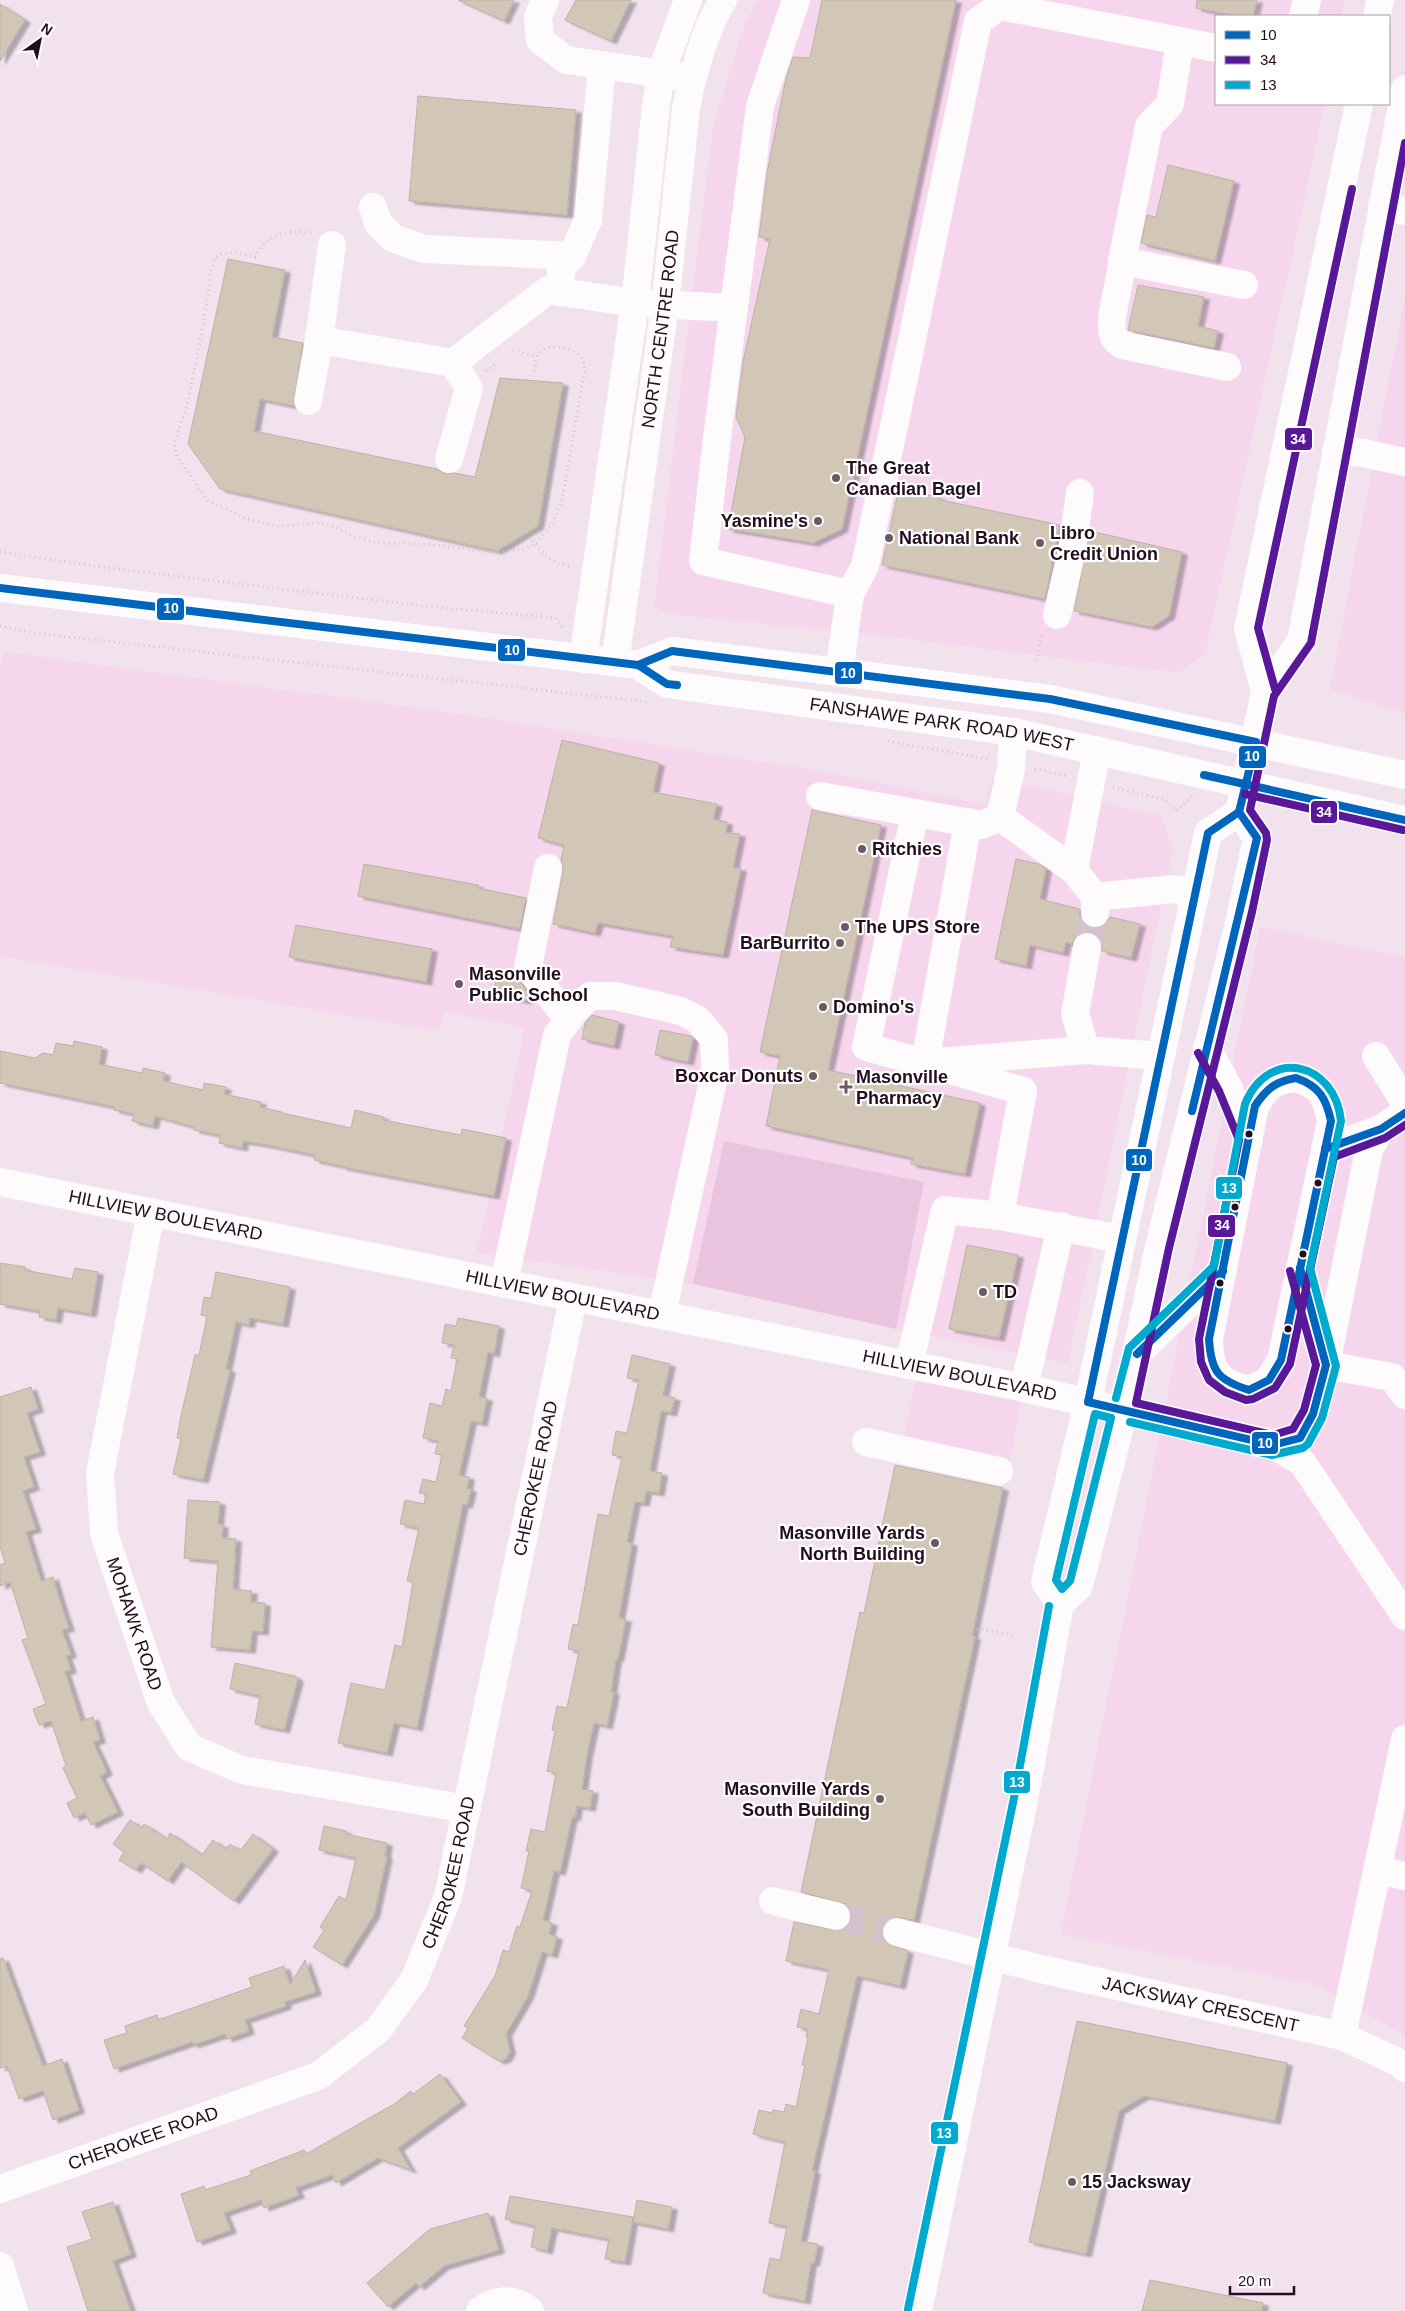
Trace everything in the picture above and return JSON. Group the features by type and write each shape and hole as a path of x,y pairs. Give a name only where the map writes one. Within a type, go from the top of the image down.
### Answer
{"main road":[{"path":"545,0 538,16 540,40 566,60 692,79"},
{"name":"NORTH CENTRE ROAD","path":"583,659 634,303 661,73 688,0"},
{"name":"NORTH CENTRE ROAD","path":"626,664 686,108 692,79 716,11 723,0"},
{"path":"796,0 760,106 704,561 850,594"},
{"path":"1303,15 1307,0"},
{"path":"1377,15 1380,0"},
{"path":"838,673 850,594 865,566 978,21 1000,6 1215,48"},
{"path":"1180,41 1170,104 1149,126 1111,327 1114,338 1122,345 1227,367"},
{"path":"560,292 561,268 572,256 588,220 602,65"},
{"path":"1265,692 1301,642 1336,450 1393,209 1405,90"},
{"path":"1060,1604 1046,1582 1088,1402 1208,834 1239,812 1256,742 1265,692 1248,628 1359,105"},
{"path":"372,208 378,223 393,238 424,249 572,256"},
{"path":"308,400 319,340 332,245"},
{"path":"1122,261 1244,285"},
{"path":"319,340 453,363 548,290 634,303 734,308"},
{"path":"450,459 469,388 453,363"},
{"path":"1336,450 1363,453 1405,462"},
{"path":"1050,621 1072,550 1080,493"},
{"name":"FANSHAWE PARK ROAD WEST","path":"0,588 626,664 667,684 1014,732 1405,820"},
{"name":"FANSHAWE PARK ROAD WEST","path":"626,664 672,651 1050,699 1405,775"},
{"path":"1000,817 1012,763 1014,732"},
{"path":"1074,870 1097,750"},
{"path":"820,796 982,825 1000,817"},
{"path":"918,2311 1025,1795 1060,1604 1079,1586 1124,1411 1159,1246 1257,838 1239,812"},
{"path":"915,813 866,1046 1023,1091 1000,1216"},
{"path":"1000,817 1074,870 1095,905 1173,889 1196,892"},
{"path":"925,1063 968,822"},
{"path":"548,868 528,967 568,1019"},
{"path":"1086,1050 1074,1014 1087,947"},
{"path":"504,1283 557,1035 576,1009 590,996 615,996 681,1010 698,1020 714,1039 715,1072 662,1314"},
{"path":"1207,1048 1228,1087 1248,1139"},
{"path":"925,1063 1086,1050 1160,1056"},
{"path":"1376,1056 1405,1103"},
{"path":"1296,1078 1313,1084 1327,1100 1331,1121 1281,1360 1269,1380 1249,1390 1234,1386 1217,1376 1210,1359 1209,1339 1248,1139 1255,1106 1265,1091 1279,1080 1296,1078"},
{"path":"1325,1149 1381,1129 1405,1113"},
{"path":"1273,1445 1300,1438 1313,1414 1326,1365 1369,1150 1381,1129"},
{"name":"HILLVIEW BOULEVARD","path":"0,1182 504,1283 573,1299 662,1314 1024,1388 1273,1445"},
{"path":"909,1365 945,1210 1000,1216 1121,1239"},
{"name":"MOHAWK ROAD","path":"151,1213 100,1472 104,1534 161,1703 189,1747 242,1770 467,1809"},
{"path":"1024,1388 1060,1226"},
{"path":"1300,1268 1326,1365"},
{"path":"1137,1354 1222,1271"},
{"name":"CHEROKEE ROAD","path":"0,2189 318,2076 378,2030 414,1980 448,1897 573,1299"},
{"path":"1326,1365 1392,1377 1405,1395"},
{"path":"866,1442 998,1470"},
{"path":"1273,1445 1302,1462 1405,1616"},
{"path":"1342,2036 1405,1739"},
{"path":"1377,1870 1405,1876"},
{"path":"773,1900 836,1916"},
{"name":"JACKSWAY CRESCENT","path":"897,1932 992,1956 1342,2036 1400,2063 1405,2068"},
{"path":"0,2266 14,2311"},
{"path":"480,2311 502,2300 514,2302 530,2311"}],"path":[{"path":"332,245 334,238 296,230 281,232 261,247 255,257 232,252 221,254 215,258 211,270 208,298 188,402 174,444 177,456 207,500 247,519 278,526 320,523 334,526 352,536 377,543 428,544 497,553 513,552 535,544 552,524 562,500 585,369 582,358 576,353 563,348 552,347 542,350 537,357 534,373"},
{"path":"506,355 514,349 537,357"},
{"path":"478,373 487,370 500,360"},
{"path":"527,532 542,554 553,561 575,566"},
{"path":"0,552 93,566 423,606 556,618 583,659"},
{"path":"1037,661 1050,621"},
{"path":"0,626 35,633 657,703"},
{"path":"878,740 1012,763 1166,800 1176,811 1195,794"},
{"path":"869,1608 1016,1636"}],"shaded area":[{"path":"758,0 1345,0 1341,15 1215,15 1215,105 1325,105 1205,654 1179,673 883,636 667,614 654,607 713,126 744,26"},
{"path":"1405,296 1405,714 1330,689"},
{"name":"Masonville Public School","path":"4,652 434,710 796,767 986,805 992,777 1161,816 1173,848 1068,1363 896,1329 924,1182 725,1142 693,1284 477,1253 525,1028 444,1012 439,1031 0,956 0,668"},
{"path":"1260,927 1405,957 1405,2036 1317,1985 1061,1934"},
{"path":"724,1141 924,1182 896,1329 693,1284"},
{"path":"917,1373 1023,1393 1009,1466 903,1445"}],"building":[{"path":"458,0 514,0 504,21"},
{"path":"576,0 631,0 611,41 565,20"},
{"path":"822,0 956,0 842,529 813,543 728,529 745,437 736,417 743,362 770,239 759,237 767,173 786,78 793,57 810,58"},
{"path":"1197,0 1257,0 1253,15 1232,15 1196,8"},
{"path":"0,4 25,20 0,61"},
{"path":"418,96 576,110 567,215 409,201"},
{"path":"1168,165 1234,181 1215,261 1141,243 1147,215 1156,217"},
{"path":"228,259 285,270 272,337 303,343 293,406 260,399 254,431 437,469 445,474 455,473 475,477 500,378 563,383 538,526 497,551 220,489 188,444"},
{"path":"1138,285 1204,297 1198,326 1218,331 1214,348 1128,330"},
{"path":"899,488 941,498 940,500 1060,525 1045,599 882,565"},
{"path":"1090,531 1182,552 1169,616 1152,627 1074,611"},
{"path":"562,740 659,763 653,792 717,804 713,819 727,822 726,833 740,834 733,868 741,868 723,955 670,947 673,936 598,923 595,933 553,924 563,871 561,860 564,845 538,838"},
{"path":"812,810 881,825 828,1070 980,1103 965,1174 911,1164 913,1158 766,1126 780,1056 760,1052"},
{"path":"1016,859 1039,864 1046,869 1040,899 1079,909 1081,920 1088,927 1095,929 1102,927 1110,917 1140,924 1131,958 1102,951 1101,941 1097,935 1089,932 1081,933 1075,937 1072,944 1066,942 1063,953 1030,945 1026,966 995,959"},
{"path":"364,864 478,885 478,888 526,898 520,929 358,896"},
{"path":"296,925 432,949 426,982 289,957"},
{"path":"498,970 514,973 528,992 526,1001 493,995"},
{"path":"592,1015 619,1022 614,1046 582,1039 585,1023"},
{"path":"660,1030 693,1038 688,1062 655,1055"},
{"path":"74,1041 102,1047 99,1064 142,1073 143,1068 165,1073 163,1081 203,1090 204,1083 226,1087 224,1094 261,1102 260,1107 282,1113 351,1128 355,1110 384,1117 383,1120 461,1135 462,1129 506,1138 494,1196 342,1167 314,1160 315,1155 267,1145 243,1141 242,1148 219,1143 220,1135 194,1130 194,1127 155,1116 153,1126 132,1121 134,1114 114,1110 115,1107 0,1083 0,1051 35,1058 43,1053 53,1055 56,1043 73,1046"},
{"name":"TD","path":"967,1245 1018,1255 999,1338 949,1329"},
{"path":"0,1263 25,1267 24,1270 72,1279 75,1268 98,1272 91,1314 58,1308 56,1320 39,1317 40,1311 0,1304"},
{"path":"216,1272 290,1287 283,1324 250,1318 249,1325 236,1322 226,1369 230,1370 203,1480 173,1474 181,1439 177,1438 181,1416 195,1355 199,1355 207,1316 201,1315 204,1297 211,1298"},
{"path":"458,1318 499,1326 494,1354 488,1352 479,1397 487,1398 482,1423 471,1421 459,1475 469,1477 467,1488 471,1489 467,1505 463,1504 417,1728 394,1723 387,1753 338,1743 351,1683 385,1690 395,1645 402,1647 413,1582 407,1581 419,1528 400,1524 405,1500 424,1504 426,1494 419,1493 423,1479 436,1482 442,1455 435,1454 438,1441 423,1438 430,1403 442,1406 446,1389 451,1391 457,1359 451,1358 454,1345 442,1343 445,1324 456,1326"},
{"path":"632,1355 670,1364 663,1395 675,1398 671,1413 661,1411 650,1471 662,1473 659,1493 646,1491 644,1503 635,1502 627,1542 632,1543 619,1618 626,1619 618,1659 616,1659 611,1692 614,1692 607,1726 594,1723 587,1754 582,1789 593,1791 590,1808 577,1806 575,1818 572,1817 560,1872 554,1871 543,1920 552,1923 549,1934 557,1937 552,1955 542,1952 528,1996 506,2034 510,2051 506,2059 499,2061 462,2038 468,2028 464,2026 495,1976 503,1950 509,1952 517,1926 520,1927 532,1891 521,1888 529,1851 526,1851 531,1829 545,1832 556,1773 547,1771 555,1731 552,1730 557,1706 567,1708 579,1651 568,1649 573,1624 578,1625 598,1514 609,1516 622,1457 612,1455 616,1431 627,1433 639,1380 627,1378"},
{"path":"31,1387 38,1409 27,1413 40,1452 24,1457 34,1487 23,1491 36,1529 26,1532 41,1581 53,1577 69,1628 62,1630 71,1654 66,1656 71,1670 65,1672 81,1721 93,1717 100,1740 93,1742 107,1772 100,1776 118,1812 91,1825 85,1813 74,1818 67,1803 77,1798 63,1768 66,1766 51,1721 39,1725 33,1709 46,1704 22,1640 28,1638 10,1582 0,1586 0,1565 5,1563 0,1547 0,1397"},
{"path":"895,1465 1003,1488 972,1636 975,1637 914,1920 893,1917 886,1921 882,1929 882,1937 886,1943 908,1951 900,1986 857,1976 812,2171 815,2171 801,2241 818,2244 814,2263 811,2263 805,2301 763,2293 770,2258 780,2260 787,2226 769,2223 785,2142 753,2134 759,2110 772,2113 773,2110 784,2112 786,2104 796,2107 805,2065 802,2065 808,2038 806,2037 808,2029 797,2027 801,2009 819,2014 829,1970 786,1961 794,1922 840,1931 848,1926 851,1919 851,1911 846,1904 801,1892 860,1612 864,1613"},
{"path":"188,1500 220,1502 218,1524 223,1525 222,1538 236,1539 233,1589 252,1591 251,1602 265,1603 263,1632 252,1631 250,1650 211,1647 218,1561 184,1558"},
{"path":"235,1663 295,1676 298,1679 284,1730 255,1724 260,1696 230,1689"},
{"path":"130,1820 142,1828 144,1824 167,1839 170,1833 202,1855 213,1840 226,1849 230,1844 240,1851 253,1834 273,1849 234,1901 181,1862 168,1881 141,1863 136,1870 119,1860 124,1852 113,1844"},
{"path":"324,1826 346,1831 346,1834 387,1843 385,1856 387,1856 374,1915 342,1965 313,1947 324,1930 320,1927 339,1896 346,1900 356,1858 319,1850"},
{"path":"3,1958 43,2066 62,2059 79,2110 53,2120 43,2091 19,2099 7,2066 0,2068 0,1959"},
{"path":"305,1960 316,1992 285,2002 286,2006 245,2020 249,2031 227,2039 225,2034 193,2045 192,2042 114,2069 104,2040 127,2033 125,2026 157,2015 158,2020 252,1987 249,1978 284,1966 290,1985"},
{"name":"15 Jacksway","path":"1077,2021 1287,2063 1275,2121 1144,2096 1119,2111 1086,2254 1029,2242"},
{"path":"440,2074 461,2102 398,2148 411,2170 378,2158 336,2183 332,2175 296,2188 299,2195 264,2208 261,2200 224,2213 231,2230 197,2242 181,2194 204,2186 205,2190 251,2175 250,2171 304,2150 306,2154 394,2104 411,2091 413,2094"},
{"path":"510,2196 633,2217 625,2262 605,2259 609,2239 552,2228 547,2251 531,2247 535,2226 505,2219"},
{"path":"637,2200 672,2207 668,2229 633,2222"},
{"path":"113,2202 131,2254 113,2261 131,2311 88,2311 67,2247 92,2239 82,2212"},
{"path":"488,2213 499,2250 444,2266 419,2287 416,2283 388,2307 367,2283 430,2229"},
{"path":"1150,2280 1263,2303 1262,2311 1142,2311"}],"tunnel":[{"path":"1087,947 1095,913"},
{"path":"836,1916 897,1932"}],"transit line":[{"name":"34","path":"1290,1271 1316,1365 1304,1410 1293,1429 1273,1435 1136,1403 1169,1248 1252,912 1267,840 1266,833 1250,810 1274,696 1311,643 1405,143"},
{"name":"34","path":"1275,689 1258,628 1352,189"},
{"name":"10","path":"0,588 638,665 667,684 677,685"},
{"name":"10","path":"638,665 672,651 1050,699 1256,742 1239,812 1208,833 1088,1402 1273,1445 1300,1438 1313,1414 1326,1365 1300,1268"},
{"name":"10","path":"1204,775 1405,820"},
{"name":"34","path":"1245,794 1403,830"},
{"name":"10","path":"1192,1111 1257,838 1239,812"},
{"name":"34","path":"1198,1053 1219,1091 1239,1140 1199,1339 1201,1362 1209,1380 1225,1392 1246,1400 1253,1399 1275,1388 1290,1364 1334,1157 1385,1138 1405,1125"},
{"name":"13","path":"1116,1398 1129,1348 1214,1266 1245,1104 1256,1086 1269,1074 1284,1068 1300,1069 1314,1074 1327,1085 1336,1101 1341,1121 1310,1268 1336,1366 1322,1418 1308,1444 1303,1448 1272,1455 1130,1422"},
{"name":"10","path":"1296,1078 1316,1089 1324,1099 1331,1121 1281,1360 1269,1380 1249,1390 1230,1382 1218,1373 1214,1367 1209,1339 1255,1106 1272,1087 1283,1081 1296,1078"},
{"name":"10","path":"1325,1149 1381,1129 1405,1113"},
{"name":"10","path":"1137,1354 1223,1271"},
{"name":"13","path":"1095,1414 1111,1418 1070,1581 1062,1589 1056,1580 1095,1414"},
{"name":"13","path":"908,2309 1015,1793 1049,1606"}],"place":[{"name":"The Great Canadian Bagel","path":"836,478"},
{"name":"Yasmine's","path":"818,521"},
{"name":"National Bank","path":"889,538"},
{"name":"Libro Credit Union","path":"1040,543"},
{"name":"Ritchies","path":"862,849"},
{"name":"The UPS Store","path":"845,927"},
{"name":"BarBurrito","path":"840,943"},
{"name":"Masonville Public School","path":"459,984"},
{"name":"Domino's","path":"823,1007"},
{"name":"Boxcar Donuts","path":"813,1076"},
{"name":"Masonville Pharmacy","path":"846,1087"},
{"name":"TD","path":"983,1292"},
{"name":"Masonville Yards North Building","path":"935,1543"},
{"name":"Masonville Yards South Building","path":"880,1799"},
{"name":"15 Jacksway","path":"1072,2182"}]}
